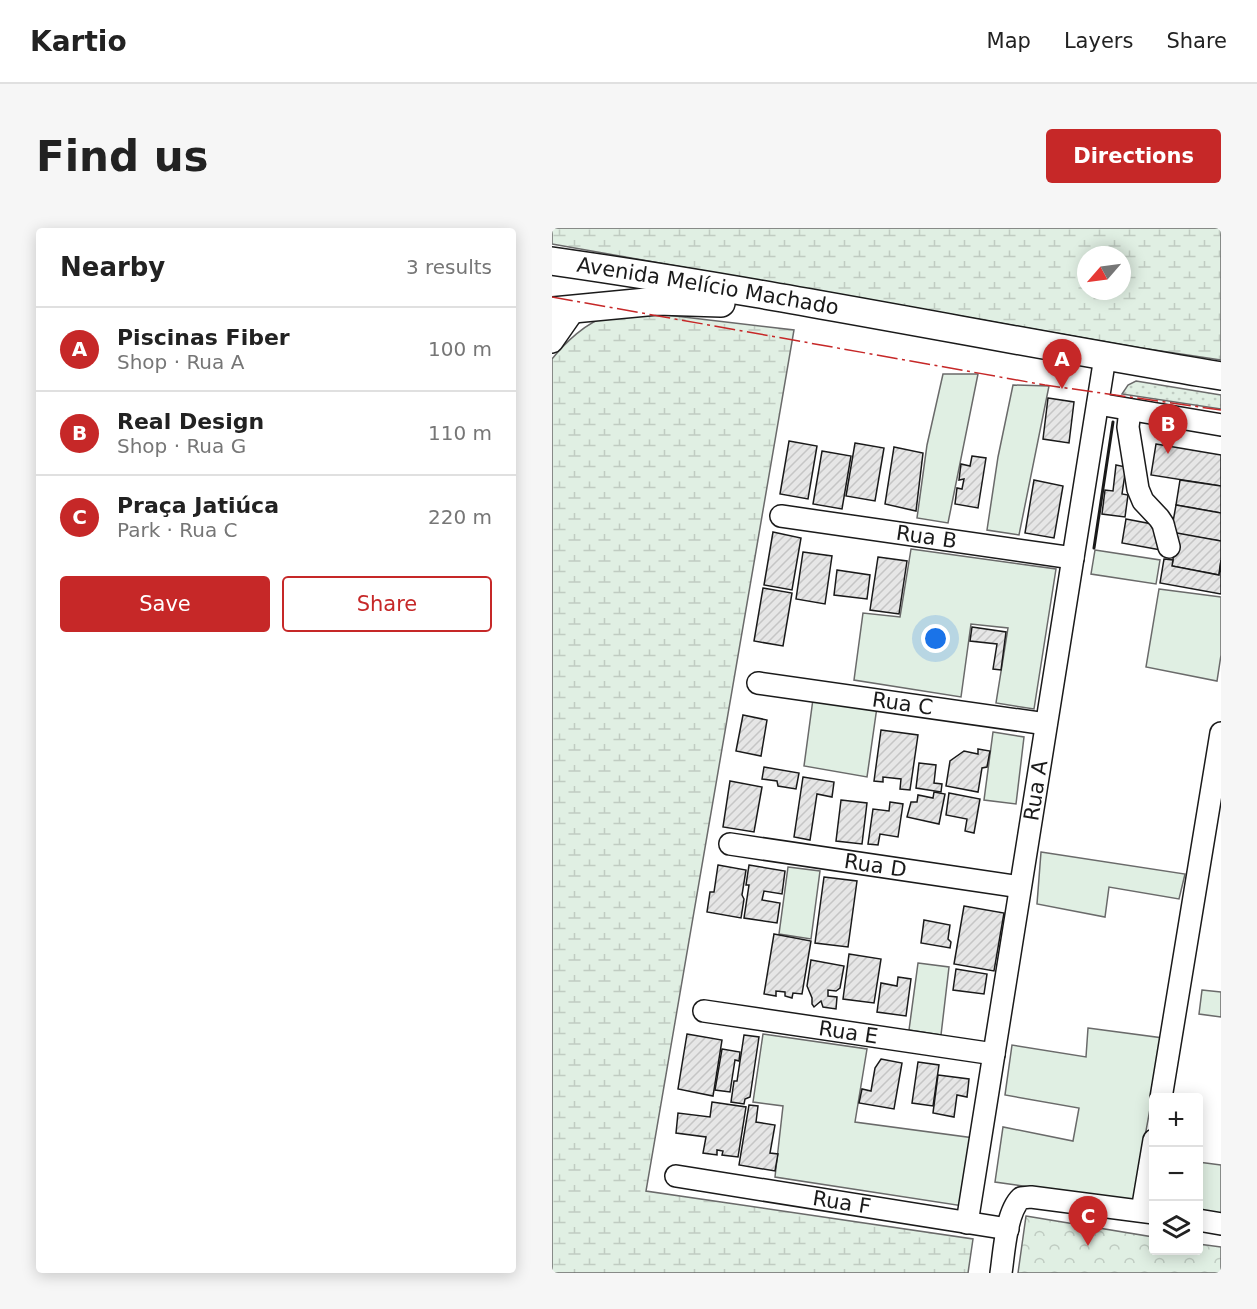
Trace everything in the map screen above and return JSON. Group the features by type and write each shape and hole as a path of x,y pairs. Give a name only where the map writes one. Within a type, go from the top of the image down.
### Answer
{"main road":[{"name":"Avenida Melício Machado","path":"559,262 833,307"},
{"path":"559,262 574,272 580,296 563,310"},
{"name":"Avenida Melício Machado","path":"563,310 657,301 833,307"},
{"path":"833,307 1221,376"}],"street":[{"path":"552,342 563,310"},
{"name":"Rua A","path":"967,1223 1105,357"},
{"path":"1098,404 1221,425"},
{"path":"1130,410 1128,427 1138,489 1143,501 1163,524 1169,547"},
{"name":"Rua B","path":"781,516 1073,558"},
{"name":"Rua C","path":"758,683 1046,724"},
{"path":"1162,1093 1221,733"},
{"name":"Rua D","path":"730,844 1020,887"},
{"name":"Rua E","path":"704,1011 994,1054"},
{"path":"1001,1273 1008,1229 1015,1204 1021,1198 1031,1197 1148,1212 1153,1147"},
{"name":"Rua F","path":"676,1176 1008,1229"},
{"path":"1203,1221 1221,1224"}],"green space":[{"path":"552,228 1221,228 1221,360 1141,348 552,244"},
{"path":"658,314 794,330 646,1191 973,1239 968,1273 552,1273 552,359 576,334 599,319 618,315"},
{"path":"943,374 978,374 948,523 917,518 927,445"},
{"path":"1136,381 1221,395 1221,409 1122,394 1128,385"},
{"path":"1013,385 1049,386 1019,535 987,530 998,457"},
{"path":"911,549 1056,569 1034,709 996,703 1008,628 971,624 961,697 854,680 863,613 900,617"},
{"path":"1095,550 1160,560 1156,584 1091,574"},
{"path":"1159,589 1221,597 1221,655 1217,681 1146,667"},
{"path":"813,699 877,707 867,777 804,766"},
{"path":"993,732 1024,737 1016,804 984,800"},
{"path":"1041,852 1185,874 1179,899 1109,887 1105,917 1037,904"},
{"path":"788,867 820,871 811,939 779,934"},
{"path":"918,963 949,967 941,1035 909,1030"},
{"path":"1202,990 1221,992 1221,1017 1199,1014"},
{"path":"1088,1028 1163,1038 1153,1093 1149,1093 1149,1115 1133,1202 995,1182 1003,1127 1073,1141 1079,1108 1005,1095 1012,1045 1086,1057"},
{"path":"763,1034 867,1049 855,1122 974,1138 963,1206 775,1177 783,1106 753,1102"},
{"path":"1203,1163 1221,1165 1221,1216 1203,1213"},
{"path":"1026,1216 1149,1236 1149,1255 1203,1255 1203,1245 1221,1247 1221,1273 1018,1273"}],"building":[{"path":"1048,398 1074,402 1069,443 1043,439"},
{"path":"789,441 817,446 808,499 780,494"},
{"path":"855,443 884,448 875,501 846,496"},
{"path":"1156,444 1221,455 1221,486 1151,475"},
{"path":"894,447 923,453 916,511 885,504"},
{"path":"822,451 851,456 842,509 813,504"},
{"path":"972,456 986,458 978,508 955,504 957,488 962,489 964,479 959,480 961,464 970,466"},
{"path":"1116,465 1126,467 1122,494 1128,495 1125,517 1102,514 1105,490 1113,491"},
{"path":"1034,480 1063,486 1054,538 1025,533"},
{"path":"1180,480 1221,486 1221,513 1176,505"},
{"path":"1176,505 1221,513 1221,541 1171,533"},
{"path":"1126,519 1152,524 1161,550 1122,543"},
{"path":"773,532 801,538 792,590 764,585"},
{"path":"1177,533 1221,541 1219,575 1172,566"},
{"path":"803,552 832,556 825,604 796,599"},
{"path":"878,557 907,561 899,614 870,610"},
{"path":"1164,559 1173,560 1172,566 1219,575 1221,560 1221,594 1160,583"},
{"path":"837,570 870,575 867,599 834,595"},
{"path":"763,588 792,593 783,646 754,641"},
{"path":"972,627 1006,632 1001,670 993,669 997,644 970,641"},
{"path":"743,715 767,720 761,756 736,751"},
{"path":"881,730 918,735 910,790 900,789 901,779 883,777 883,782 874,781"},
{"path":"978,749 990,751 987,767 982,768 978,792 946,786 950,761 964,751 978,754"},
{"path":"919,763 936,765 934,783 942,784 941,792 916,788"},
{"path":"764,767 799,773 796,789 778,786 777,781 762,779"},
{"path":"803,777 834,782 832,797 817,794 810,840 794,837"},
{"path":"730,781 762,787 754,832 723,827"},
{"path":"934,792 945,794 939,824 907,817 911,802 917,802 918,795 933,798"},
{"path":"949,793 980,799 974,833 965,831 967,819 946,815"},
{"path":"841,800 867,803 862,844 836,841"},
{"path":"890,802 903,804 898,837 880,834 878,845 868,844 873,809 889,811"},
{"path":"718,865 746,870 741,918 707,912 710,892 714,892"},
{"path":"749,865 785,871 782,894 764,891 762,900 780,903 777,923 744,918 749,885 746,885"},
{"path":"824,877 857,881 848,947 815,943"},
{"path":"964,906 1004,913 994,971 954,964"},
{"path":"924,920 950,925 948,939 951,942 950,948 921,943"},
{"path":"774,934 811,941 802,994 793,993 792,998 785,996 785,992 776,991 776,996 764,994"},
{"path":"849,954 881,959 874,1003 843,999"},
{"path":"811,960 844,966 840,988 836,991 828,990 828,996 837,997 836,1009 823,1007 821,1001 814,1007 812,1004 807,986"},
{"path":"956,969 987,974 984,994 953,990"},
{"path":"898,977 911,979 906,1016 877,1012 881,983 897,986"},
{"path":"687,1034 722,1040 713,1096 678,1089"},
{"path":"744,1035 759,1037 750,1097 745,1099 744,1104 731,1102 734,1081 737,1081"},
{"path":"722,1049 740,1052 739,1061 735,1060 730,1092 715,1090"},
{"path":"881,1059 902,1063 894,1109 859,1103 862,1089 871,1091 875,1068"},
{"path":"918,1062 939,1065 933,1106 912,1103"},
{"path":"938,1075 969,1079 967,1097 957,1095 954,1117 933,1113"},
{"path":"712,1102 746,1107 738,1157 722,1155 723,1151 717,1150 717,1155 703,1153 706,1137 676,1133 678,1113 710,1117"},
{"path":"749,1105 758,1106 756,1122 775,1125 770,1153 778,1154 775,1171 739,1165"}],"wall":[{"path":"1094,548 1113,422"}],"power":[{"path":"552,297 1045,385 1221,410"}],"place":[{"name":"Piscinas Fiber","path":"1062,389"},
{"name":"Real Design","path":"1168,454"},
{"name":"Praça Jatiúca","path":"1088,1246"}]}
